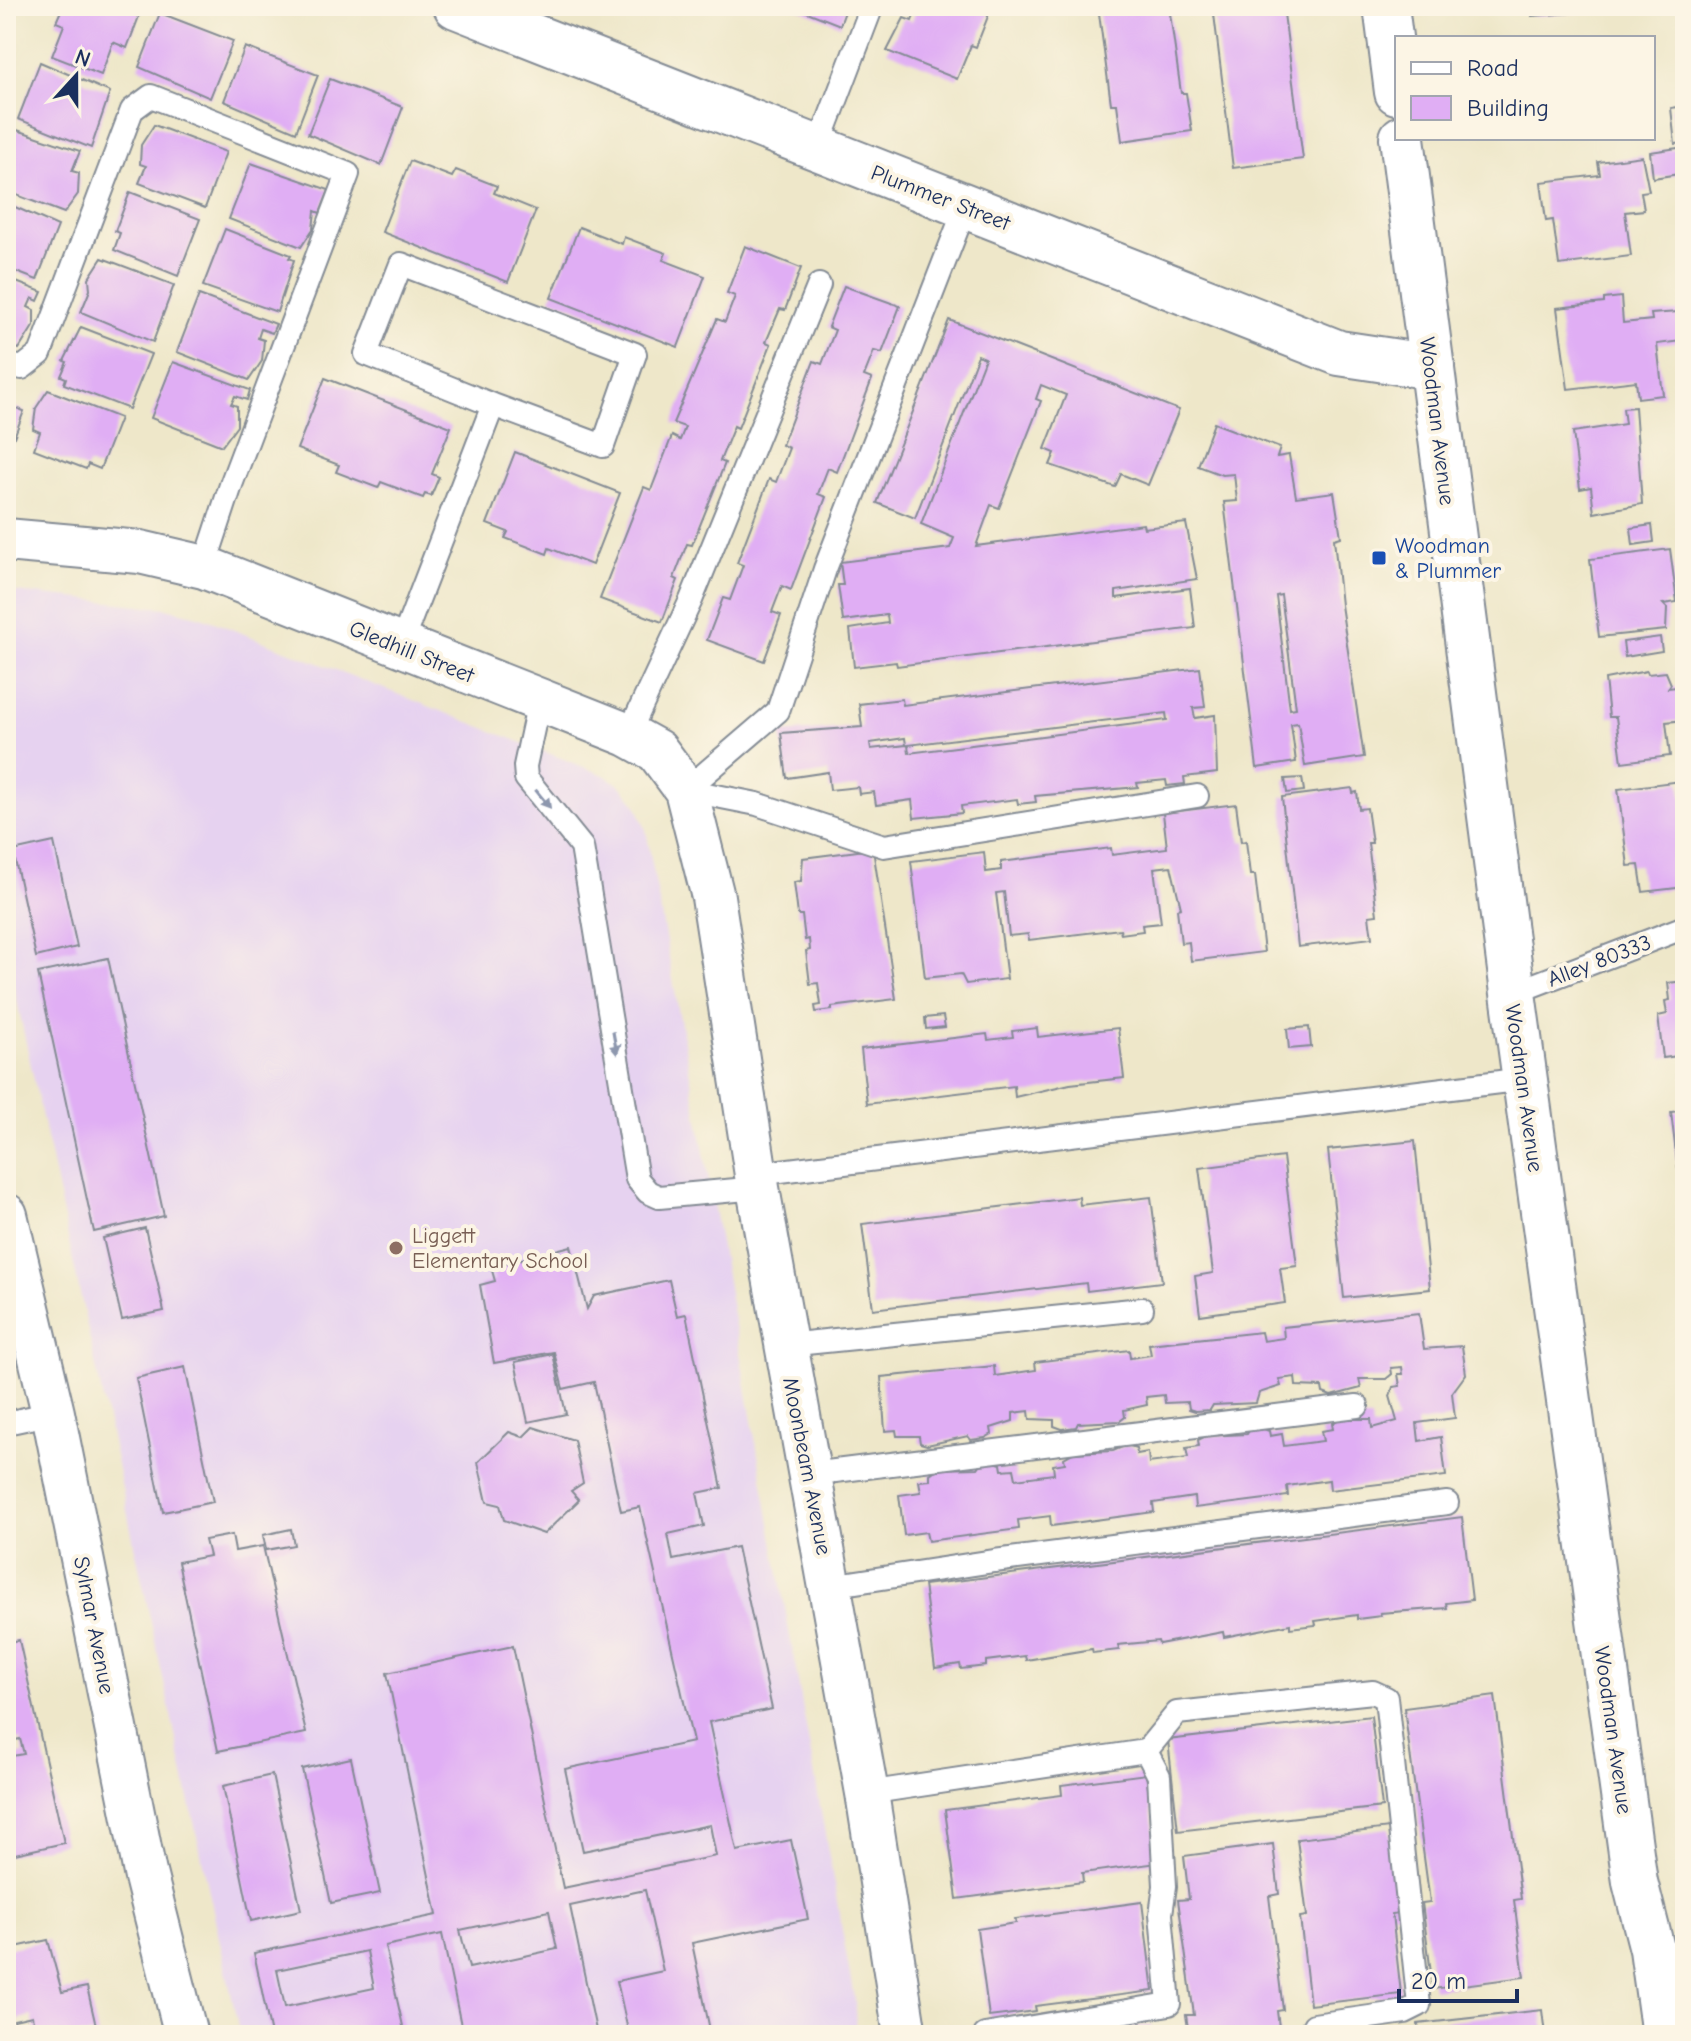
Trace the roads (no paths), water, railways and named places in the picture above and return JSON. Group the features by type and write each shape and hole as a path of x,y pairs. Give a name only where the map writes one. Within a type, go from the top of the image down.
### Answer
{"main road":[{"name":"Plummer Street","path":"456,6 1339,353 1432,367"},
{"path":"1386,6 1395,76"},
{"name":"Woodman Avenue","path":"1402,140 1524,1079 1635,1882 1652,1949 1664,2035"}],"street":[{"name":"Gledhill Street","path":"6,540 140,552 204,567 628,735 657,751 686,790 713,897"},
{"name":"Moonbeam Avenue","path":"713,897 757,1181 909,2034"},
{"name":"Sylmar Avenue","path":"6,1217 53,1413 145,1873 186,2035"}],"lane":[{"path":"818,148 872,6"},
{"path":"6,364 22,368 40,354 132,110 151,96 348,174 232,482 204,567"},
{"path":"686,790 778,711 825,569 966,206"},
{"path":"401,264 635,354 603,446 493,405 366,354 401,264"},
{"path":"628,735 691,600 819,285"},
{"path":"400,647 493,405"},
{"path":"539,701 525,766 526,778 582,847 637,1179 648,1192 659,1197 757,1181 1524,1079"},
{"path":"686,790 757,804 884,846 1197,796"},
{"name":"Alley 80333","path":"1513,993 1685,927"},
{"path":"786,1345 1142,1309"},
{"path":"811,1474 1357,1406"},
{"path":"6,1423 53,1413"},
{"path":"830,1586 994,1561 1447,1503"},
{"path":"867,1793 1146,1751 1177,1713 1373,1692 1386,1698 1419,2005 1405,2012 1314,2025"},
{"path":"985,2035 1169,2004 1161,1914 1165,1886 1159,1776 1146,1751"}],"place":[{"name":"Woodman & Plummer","path":"1379,558"},
{"name":"Liggett Elementary School","path":"396,1248"}]}
